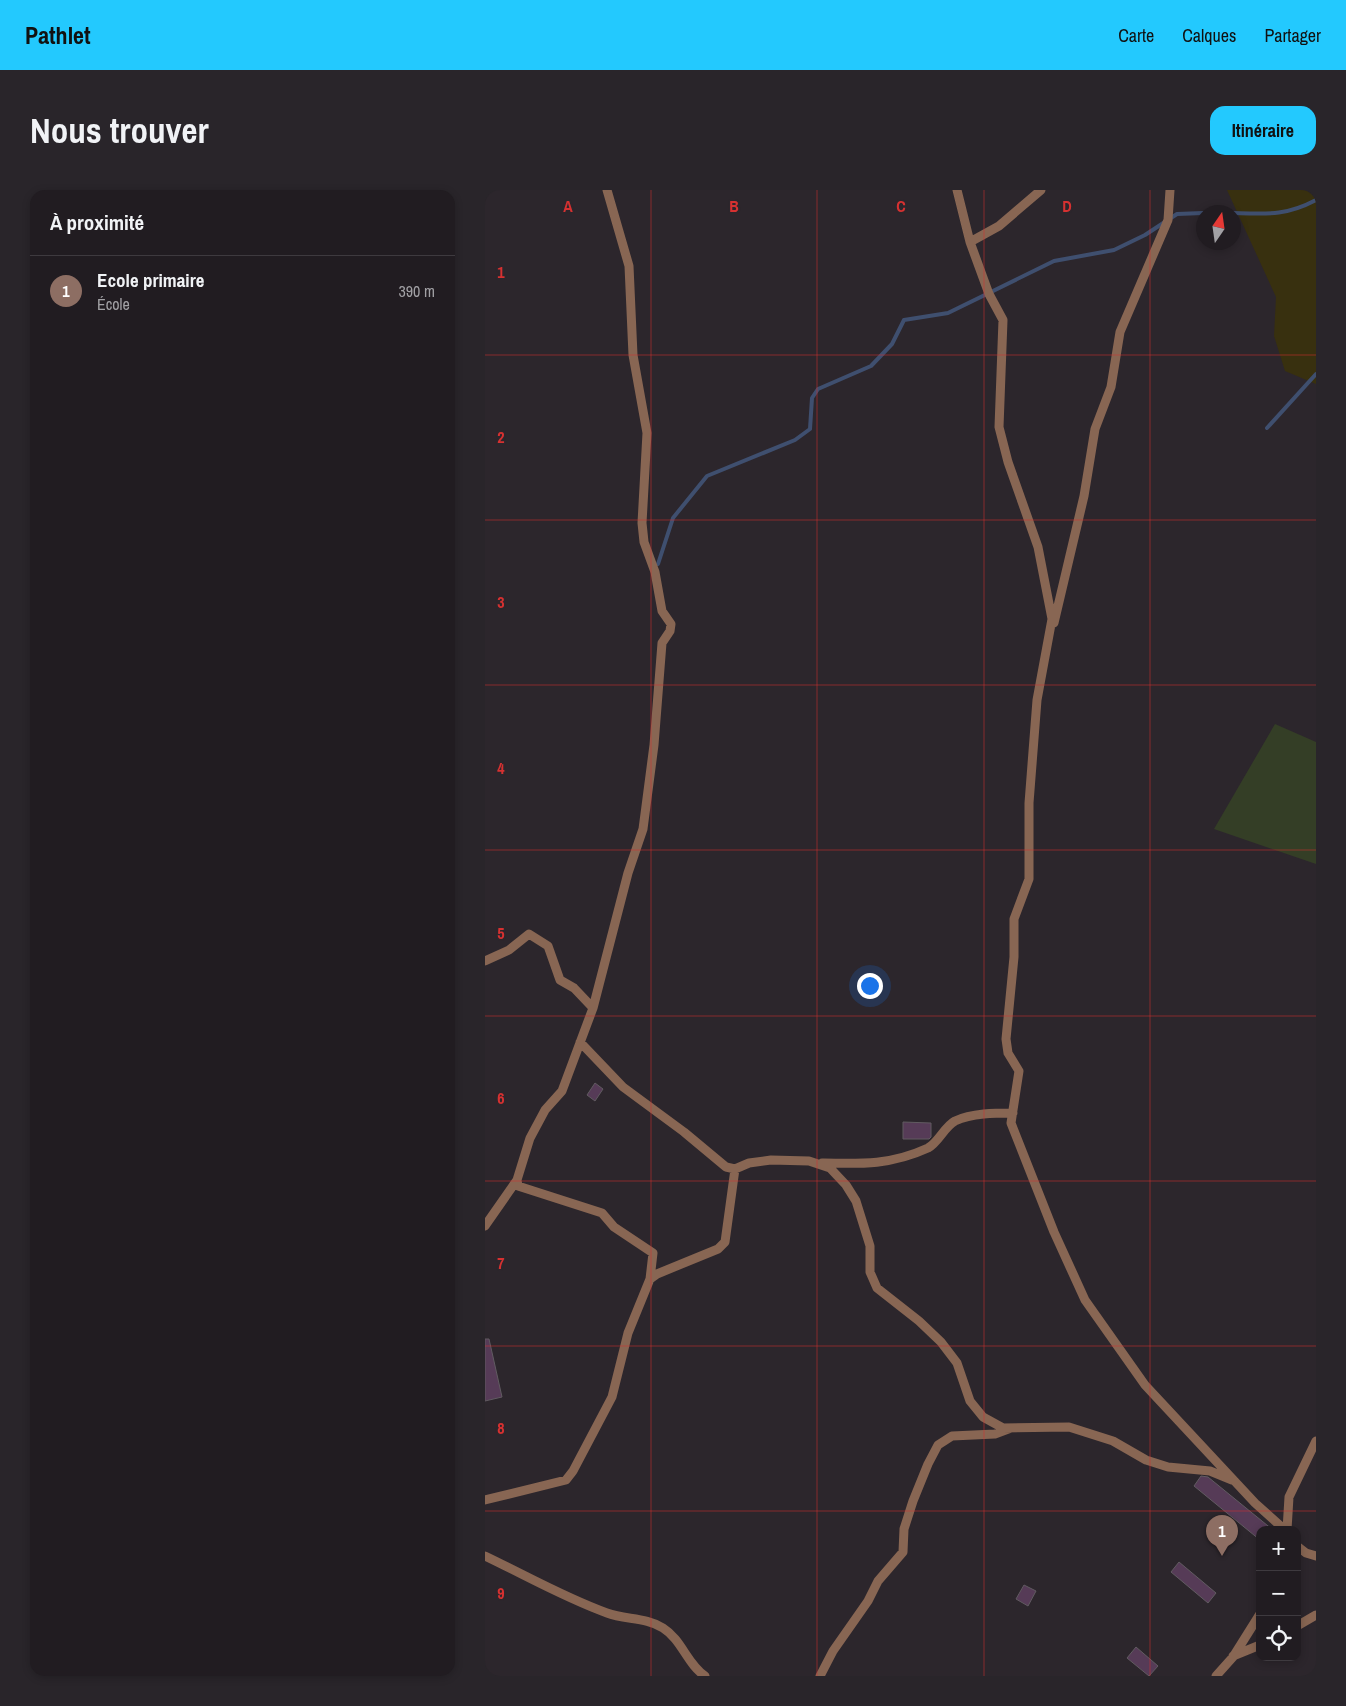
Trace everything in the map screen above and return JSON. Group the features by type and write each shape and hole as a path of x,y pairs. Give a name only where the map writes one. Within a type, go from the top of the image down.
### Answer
{"street":[{"path":"485,1226 517,1180 531,1138 545,1110 562,1091 593,1008 628,873 643,829 654,745 662,643 670,632 671,624 662,611 655,572 644,542 642,523 647,433 633,355 629,266 607,190"},
{"path":"957,190 970,242 989,294 1003,320 999,427 1008,462 1038,547 1052,619 1049,645"},
{"path":"970,242 999,226 1041,190"},
{"path":"1169,190 1168,220 1120,332 1111,387 1095,429 1084,496 1037,700 1029,803 1029,879 1015,920 1012,982 1006,1039 1008,1053 1019,1070 1011,1123 1054,1232 1085,1300 1145,1384 1235,1481 1282,1526"},
{"path":"485,961 509,950 529,934 548,946 560,980 575,988 593,1008"},
{"path":"580,1042 623,1087 684,1132 726,1167 735,1168 749,1163 771,1160 875,1164 906,1157 931,1146 955,1121 990,1113 1013,1112"},
{"path":"819,1163 830,1168 856,1201 869,1246 870,1272 877,1288 919,1321 941,1342 957,1364 970,1400 983,1417 1003,1428 1069,1427 1113,1441 1146,1460 1168,1467 1211,1471 1235,1481"},
{"path":"650,1279 657,1274 718,1249 725,1242 735,1168"},
{"path":"485,1500 566,1480 573,1472 612,1398 628,1333 650,1279 653,1253 614,1227 602,1214 518,1186 517,1180"},
{"path":"820,1676 833,1651 868,1601 878,1581 903,1552 904,1529 913,1501 928,1464 939,1444 952,1436 995,1434 1013,1427"},
{"path":"1286,1526 1289,1497 1316,1441"},
{"path":"1301,1549 1316,1556"},
{"path":"485,1556 609,1614 645,1620 661,1626 676,1637 697,1670 705,1676"},
{"path":"1301,1624 1316,1615"},
{"path":"1216,1676 1233,1656 1259,1616"},
{"path":"1233,1656 1256,1647"}],"green space":[{"path":"1275,724 1316,742 1316,864 1214,829"}],"sand":[{"path":"1227,190 1316,190 1316,384 1285,371 1274,336 1276,297 1241,221 1241,205 1234,205"}],"building":[{"path":"595,1083 603,1089 595,1101 587,1095"},
{"path":"903,1122 931,1123 931,1137 929,1139 903,1139"},
{"path":"485,1339 489,1339 502,1397 485,1401"},
{"path":"1201,1476 1208,1477 1268,1526 1256,1526 1256,1537 1194,1486"},
{"path":"1179,1562 1216,1593 1208,1603 1171,1572"},
{"path":"1024,1585 1036,1591 1028,1606 1016,1599"},
{"path":"1136,1647 1158,1666 1149,1676 1127,1658"}],"waterway":[{"path":"1241,213 1276,213 1295,209 1316,200"},
{"path":"658,564 673,518 707,476 795,440 810,429 812,398 818,389 871,366 892,344 904,320 948,313 1054,261 1114,250 1145,235 1177,214 1196,213"},
{"path":"1267,428 1316,374"}],"place":[{"name":"Ecole primaire","path":"1222,1556"}]}
